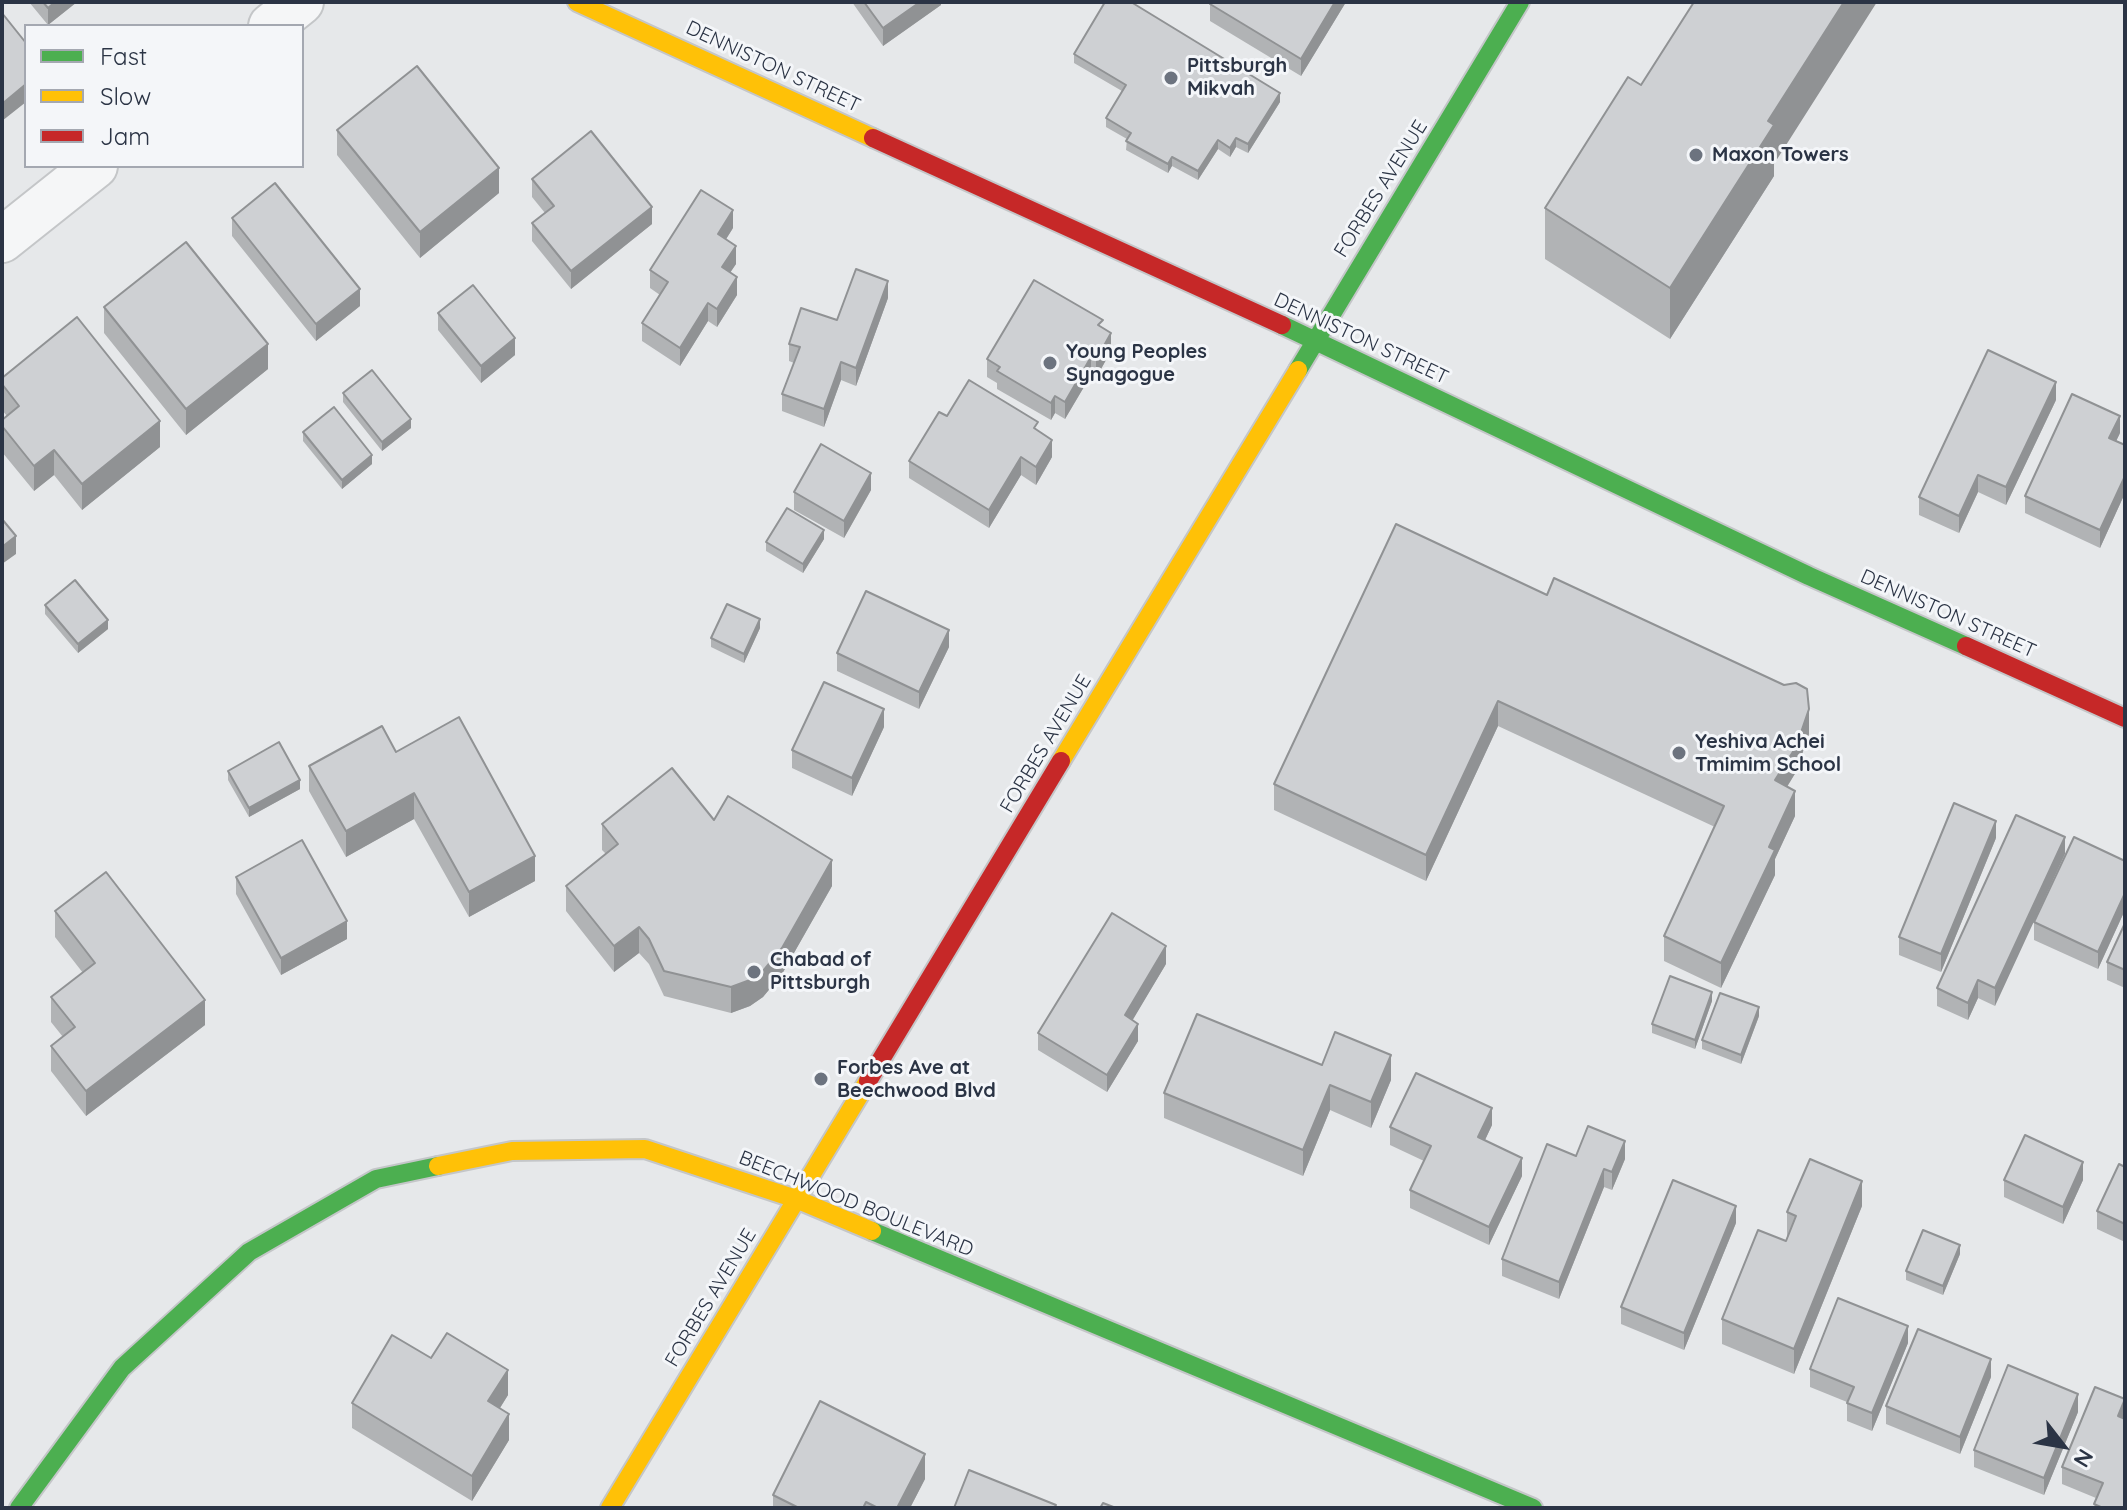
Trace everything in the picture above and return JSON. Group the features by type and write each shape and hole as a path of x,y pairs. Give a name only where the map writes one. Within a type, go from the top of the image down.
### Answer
{"main road":[{"name":"DENNISTON STREET","path":"577,2 1314,341 1809,576 2125,718"},
{"name":"FORBES AVENUE","path":"610,1508 1520,2"},
{"name":"BEECHWOOD BOULEVARD","path":"19,1508 122,1368 249,1252 376,1179 512,1151 645,1149 796,1199 1533,1508"}],"street":[{"path":"274,24 301,2"},
{"path":"2,240 92,168"}],"building":[{"path":"864,2 920,2 883,28"},
{"name":"Pittsburgh Mikvah","path":"1105,2 1131,2 1280,93 1248,144 1236,138 1230,148 1218,140 1198,171 1172,157 1168,164 1126,141 1131,133 1106,118 1126,85 1074,54"},
{"path":"1335,2 1301,59 1210,4"},
{"name":"Maxon Towers","path":"1694,2 1844,2 1768,121 1774,125 1670,288 1545,208 1628,77 1641,85"},
{"path":"2,13 24,40 24,86 2,104"},
{"path":"417,66 499,168 420,232 337,130"},
{"path":"591,131 652,207 571,271 532,223 554,206 532,179"},
{"path":"275,183 360,289 316,324 232,218"},
{"path":"701,190 733,210 718,234 736,246 722,267 737,277 717,309 708,303 680,348 642,323 668,282 650,270"},
{"path":"186,242 268,344 186,409 104,307"},
{"path":"856,269 888,281 856,368 841,362 824,409 782,394 800,347 789,344 801,308 837,320"},
{"name":"Young Peoples Synagogue","path":"1034,280 1103,320 1098,325 1111,333 1096,360 1091,357 1065,402 1055,396 1051,403 997,371 1000,367 987,359"},
{"path":"473,285 515,338 481,366 438,313"},
{"path":"77,317 160,421 82,484 54,450 34,466 2,426 2,420 19,406 2,384 2,378"},
{"path":"1988,350 2056,382 2006,487 1978,475 1959,516 1919,497"},
{"path":"372,370 411,419 382,442 343,393"},
{"path":"969,380 1038,422 1034,428 1052,440 1036,467 1021,457 989,510 909,461 939,412 947,416"},
{"path":"2072,394 2120,416 2109,438 2125,445 2125,476 2100,530 2025,496"},
{"path":"334,407 372,455 342,480 303,432"},
{"path":"821,444 871,473 844,521 794,492"},
{"path":"787,508 824,530 803,564 766,542"},
{"path":"2,519 16,536 2,547"},
{"name":"Yeshiva Achei Tmimim School","path":"1396,524 1547,595 1554,578 1784,685 1796,683 1807,689 1809,709 1796,747 1775,780 1795,791 1769,847 1775,850 1721,963 1664,936 1724,806 1498,701 1426,855 1274,784"},
{"path":"75,580 108,620 78,644 45,605"},
{"path":"866,591 949,630 919,692 837,653"},
{"path":"727,604 760,619 744,654 711,638"},
{"path":"824,682 884,709 852,778 792,750"},
{"path":"459,717 535,856 469,892 414,793 346,831 309,766 382,726 396,752"},
{"path":"279,742 300,780 249,808 228,771"},
{"path":"672,768 714,820 728,796 832,860 782,948 763,971 731,987 664,971 649,939 639,927 614,946 566,886 618,844 602,824"},
{"path":"1954,803 1996,821 1941,954 1899,937"},
{"path":"2016,815 2065,837 1995,988 1978,980 1968,1003 1937,988"},
{"path":"2074,837 2125,861 2125,893 2098,952 2034,922"},
{"path":"302,840 347,921 281,958 236,877"},
{"path":"106,872 205,1000 86,1091 51,1046 75,1027 51,997 95,963 55,911"},
{"path":"1112,913 1166,946 1125,1015 1138,1024 1107,1075 1038,1033"},
{"path":"2125,923 2125,970 2107,962"},
{"path":"1670,976 1712,992 1695,1040 1652,1024"},
{"path":"1720,993 1759,1007 1741,1055 1702,1040"},
{"path":"1197,1014 1322,1065 1335,1032 1391,1055 1371,1102 1330,1085 1303,1150 1164,1093"},
{"path":"1416,1073 1492,1108 1478,1137 1522,1158 1489,1227 1410,1190 1431,1146 1390,1127"},
{"path":"1588,1126 1625,1141 1612,1172 1604,1169 1559,1282 1502,1259 1547,1144 1576,1156"},
{"path":"2025,1135 2083,1162 2063,1207 2004,1180"},
{"path":"1810,1159 1862,1181 1794,1349 1722,1319 1758,1230 1786,1241 1796,1216 1787,1212"},
{"path":"2119,1164 2125,1167 2125,1224 2097,1211"},
{"path":"1673,1180 1736,1206 1684,1333 1621,1307"},
{"path":"1923,1230 1960,1245 1943,1286 1906,1271"},
{"path":"1838,1298 1908,1326 1872,1413 1847,1403 1854,1387 1810,1369"},
{"path":"1918,1329 1991,1359 1960,1437 1886,1406"},
{"path":"447,1333 508,1370 488,1401 509,1414 472,1476 352,1403 392,1335 431,1358"},
{"path":"2008,1365 2078,1394 2044,1478 1974,1450"},
{"path":"2095,1387 2125,1399 2118,1416 2125,1419 2125,1508 2103,1508 2094,1504 2103,1483 2062,1467"},
{"path":"820,1401 925,1454 897,1508 878,1508 866,1502 863,1508 799,1508 773,1495"},
{"path":"969,1470 1056,1505 1054,1508 954,1508"}],"traffic: fast":[{"path":"1298,370 1520,2"},
{"path":"1282,325 1809,576 1966,646"},
{"path":"19,1508 122,1368 249,1252 376,1179 438,1166"},
{"path":"872,1231 1533,1508"}],"traffic: slow":[{"path":"577,2 873,138"},
{"path":"1061,761 1298,370"},
{"path":"610,1508 868,1081"},
{"path":"438,1166 512,1151 645,1149 796,1199 872,1231"}],"traffic: jam":[{"path":"873,138 1282,325"},
{"path":"1966,646 2125,718"},
{"path":"868,1081 1061,761"}],"place":[{"name":"Pittsburgh Mikvah","path":"1171,78"},
{"name":"Maxon Towers","path":"1696,155"},
{"name":"Young Peoples Synagogue","path":"1050,363"},
{"name":"Yeshiva Achei Tmimim School","path":"1679,753"},
{"name":"Chabad of Pittsburgh","path":"754,972"},
{"name":"Forbes Ave at Beechwood Blvd","path":"821,1079"}]}
